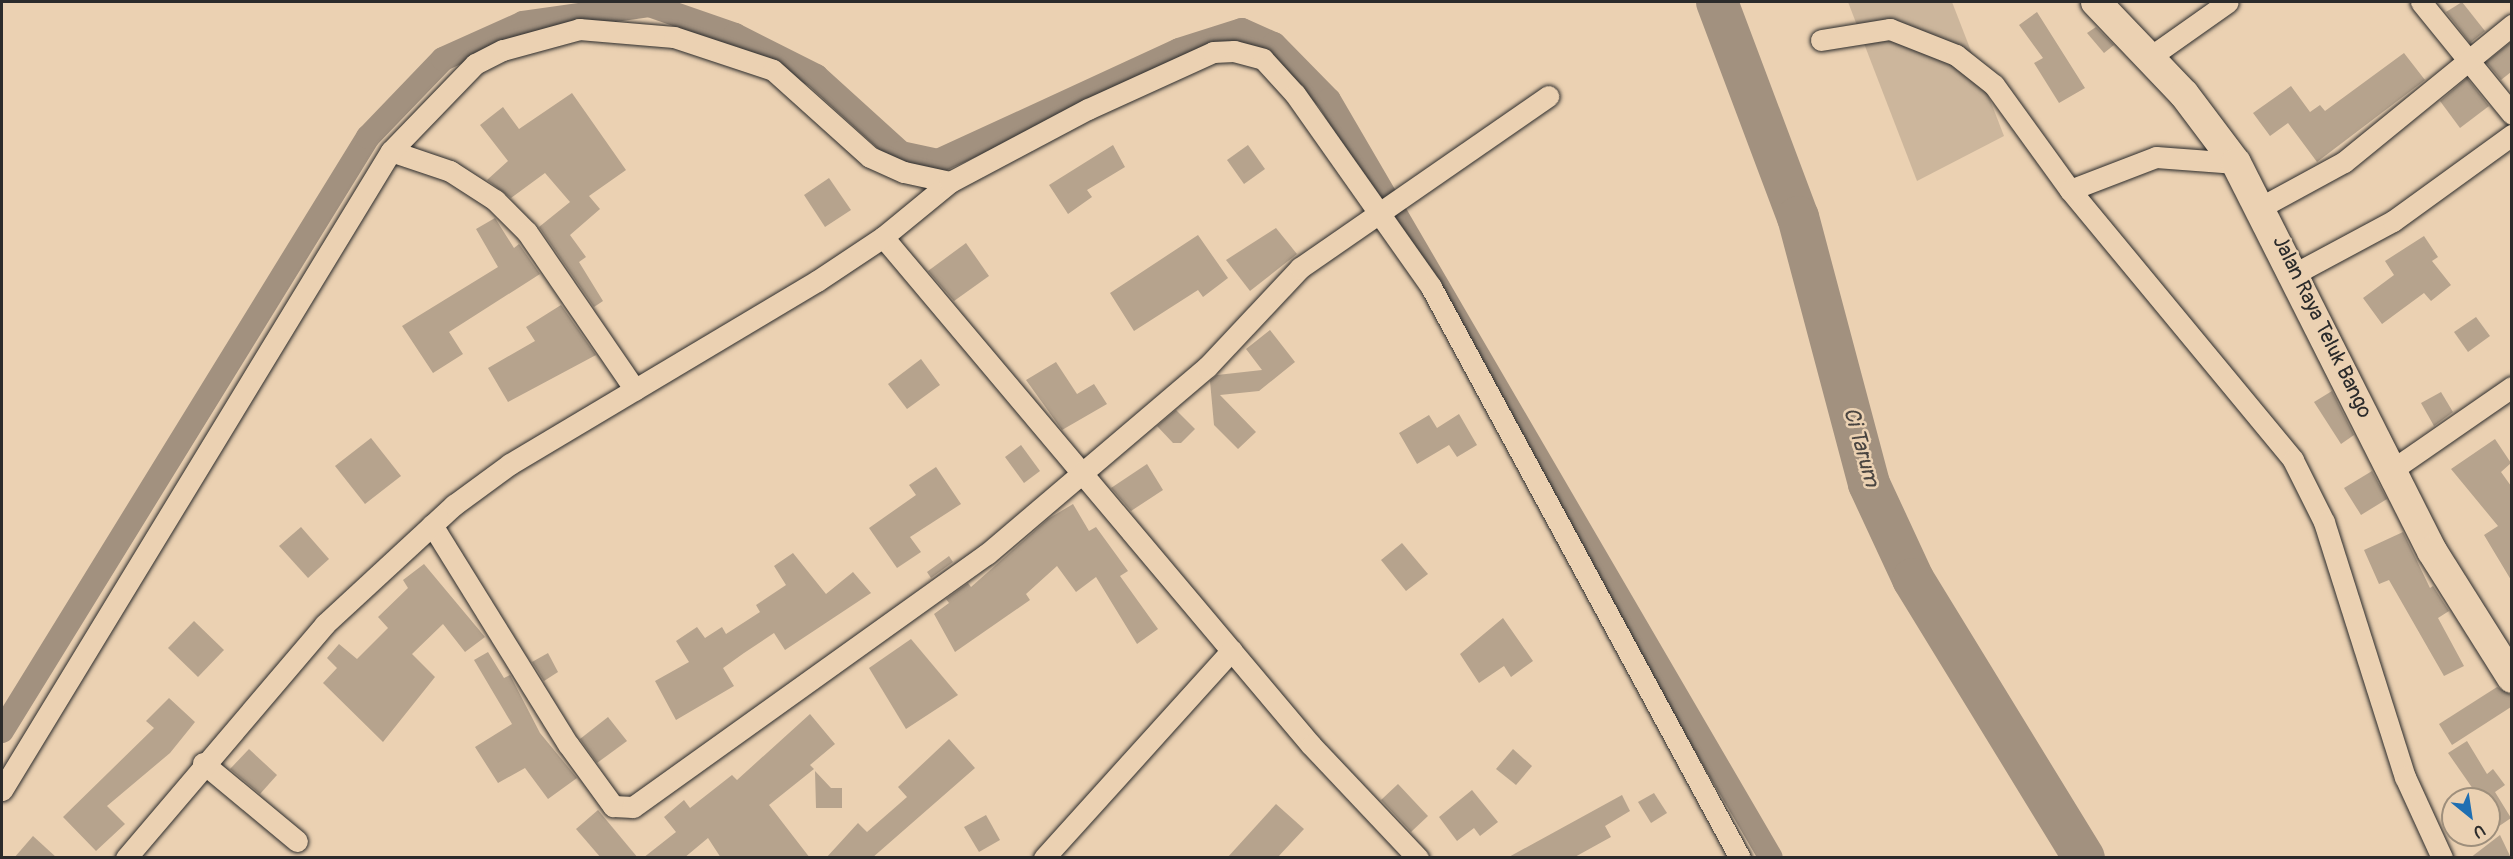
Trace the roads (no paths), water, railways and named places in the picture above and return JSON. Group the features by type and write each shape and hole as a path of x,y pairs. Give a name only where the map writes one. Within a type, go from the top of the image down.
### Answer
{"main road":[{"name":"Jalan Raya Teluk Bango","path":"2096,2 2150,57 2236,163 2262,206 2296,273 2432,551 2511,678"}],"street":[{"path":"2150,57 2228,2"},
{"path":"2421,2 2511,114"},
{"path":"2262,206 2344,162 2470,61 2511,25"},
{"path":"2,790 391,151 445,90 503,50 579,29 645,32 758,63 791,81 870,157 904,172 950,182"},
{"path":"1821,40 1890,29 1956,55 1994,85 2070,190 2218,365 2309,488 2355,607 2405,777 2442,858"},
{"path":"126,858 203,762 325,624 432,525 510,464 883,237 950,182 1088,108 1213,52 1234,51 1263,59 1295,94 1376,215 1431,287 1740,858"},
{"path":"432,525 568,744 613,806 625,809 847,657 1084,477 1208,368 1300,268 1548,96"},
{"path":"2296,273 2393,221 2511,135"},
{"path":"391,151 450,171 495,200 527,232 635,390"},
{"path":"2070,190 2156,157 2236,163"},
{"path":"883,237 1343,782 1418,858"},
{"path":"2392,470 2511,387"},
{"path":"1044,858 1232,650"},
{"path":"203,762 297,841"}],"waterway":[{"name":"Ci Tarum","path":"1717,2 1798,217 1869,484 1913,579 2084,858"},
{"path":"2,731 368,137 443,59 523,23 649,5 735,35 816,76 901,153 938,161 1179,50 1242,30 1274,44 1329,100 1771,858"}]}
